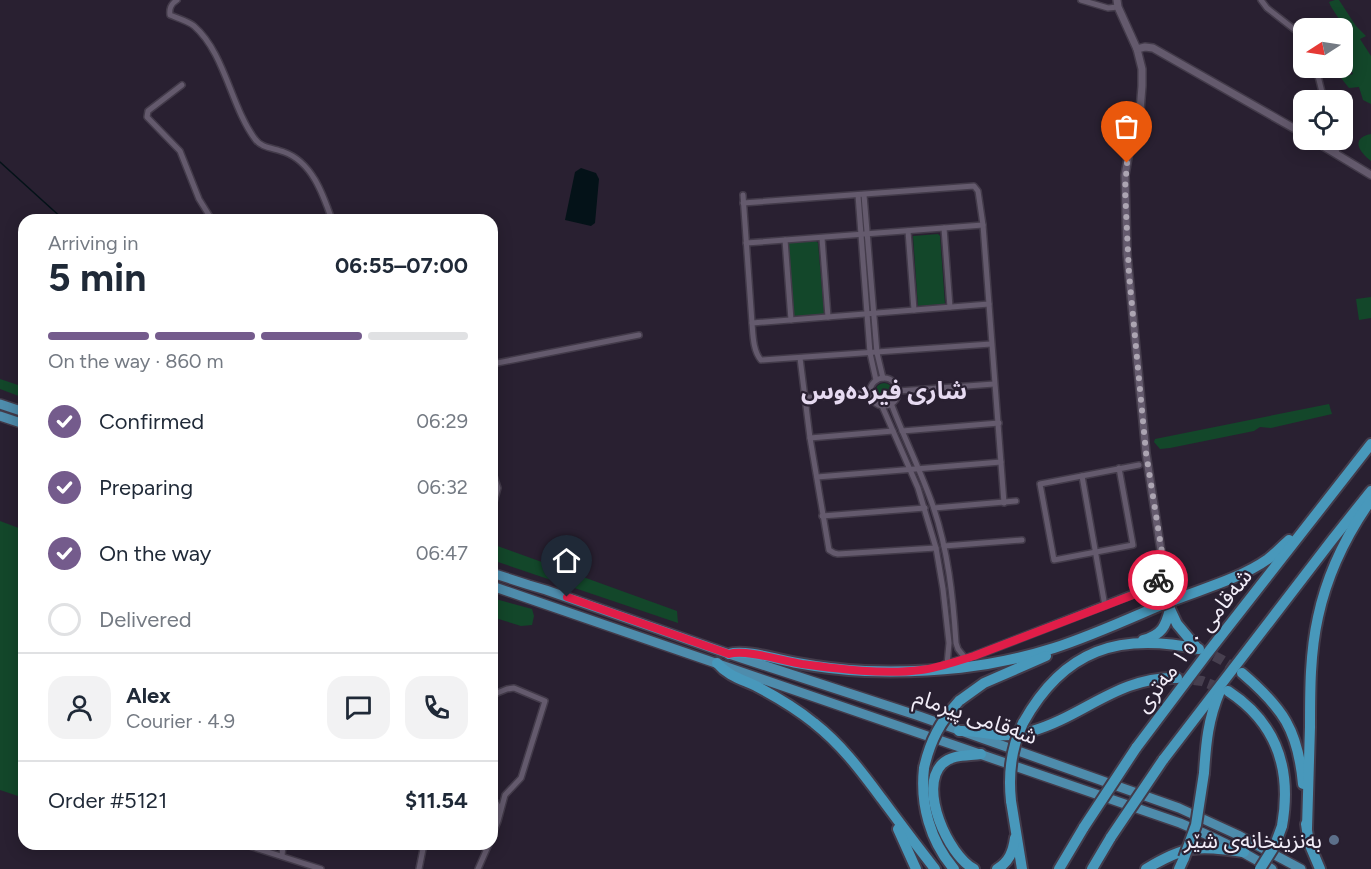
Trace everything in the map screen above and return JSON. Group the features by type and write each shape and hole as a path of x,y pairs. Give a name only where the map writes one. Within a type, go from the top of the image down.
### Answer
{"highway":[{"path":"0,404 18,410"},
{"path":"0,416 18,422"},
{"name":"شەقامی ١٥٠ مەتری","path":"1059,869 1136,748 1371,444"},
{"path":"1092,869 1163,760 1371,491"},
{"path":"1307,828 1310,693 1318,617 1327,585 1343,547 1371,500"},
{"path":"729,654 740,652 796,663 862,671 942,670 998,662 1036,653 1087,636 1241,574 1270,558 1313,517"},
{"name":"شەقامی پیرمام","path":"498,575 919,716 1179,808 1238,835 1301,869"},
{"name":"شەقامی پیرمام","path":"498,588 1180,823 1244,852 1272,869"},
{"path":"1022,869 1009,782 1016,737 1031,707 1047,686 1080,660 1108,647 1155,636 1166,623 1168,605"},
{"path":"1134,642 1198,648 1177,624 1168,605"},
{"path":"954,869 937,845 924,800 924,768 928,750 936,732 959,701 984,683 1087,636"},
{"path":"717,663 725,672 784,701 814,723 843,750 866,776 934,869"},
{"path":"1242,673 1277,707 1294,736 1301,764 1307,828 1312,852 1320,869"},
{"path":"1179,869 1196,825 1210,718 1227,677"},
{"path":"959,731 971,730 1000,735 1023,733 1045,726 1126,686 1158,678 1177,678"},
{"path":"1228,692 1245,704 1261,720 1274,741 1284,769 1286,788 1282,826 1275,845 1260,869"},
{"path":"974,869 957,854 941,827 933,788 936,772 947,760 956,756 981,754"},
{"path":"879,795 903,838 916,869"},
{"path":"997,869 1011,854 1016,829"},
{"path":"1146,869 1174,854 1195,848 1209,847 1244,852"}],"street":[{"path":"177,0 169,10 170,15 192,24 202,35 220,66 244,121 256,142 297,158 307,168 325,200 330,214"},
{"path":"1080,0 1108,8 1118,4 1137,49 1142,69 1140,111 1125,175 1127,254 1146,453 1165,571 1168,605"},
{"path":"1261,0 1267,8 1293,28"},
{"path":"1137,49 1153,48 1293,128"},
{"path":"182,85 148,111 147,117 180,151 199,200 208,214"},
{"path":"1331,150 1371,175"},
{"path":"743,203 974,186 978,191 983,225 1004,503"},
{"path":"742,195 754,344 760,360 991,344"},
{"path":"861,195 876,380"},
{"path":"746,243 983,225"},
{"path":"944,228 950,307"},
{"path":"908,231 914,310"},
{"path":"822,238 828,317"},
{"path":"785,240 791,320"},
{"path":"752,323 988,304"},
{"path":"498,363 639,335"},
{"path":"874,353 883,378"},
{"path":"800,358 822,516 830,552 936,548"},
{"path":"882,406 896,399 898,391 893,381 883,378 872,384 870,393 873,401 882,406 925,508 944,589 949,643 947,665"},
{"path":"898,391 994,384"},
{"path":"805,398 870,393"},
{"path":"891,403 934,508 951,582 956,642 958,649 966,659"},
{"path":"902,431 999,423"},
{"path":"810,438 893,431"},
{"path":"817,477 1001,462"},
{"path":"1119,468 1133,545 1054,560 1040,484 1119,468 1139,465"},
{"path":"1082,476 1105,606"},
{"path":"934,508 1016,501"},
{"path":"822,516 925,508"},
{"path":"944,546 1022,540"},
{"path":"920,670 966,659 1105,606 1151,587 1165,571"},
{"path":"498,693 514,688 545,701 521,778 505,795 498,822"},
{"path":"498,806 500,817"},
{"path":"262,850 321,869"},
{"path":"282,850 282,856"},
{"path":"419,869 423,850"},
{"path":"478,869 486,850"}],"green space":[{"path":"1339,0 1351,18 1338,18 1329,2"},
{"path":"1353,21 1366,36 1360,39 1371,56 1371,104 1363,100 1359,87 1349,88 1341,78 1353,78"},
{"path":"1371,134 1371,161 1360,150 1359,142 1364,136"},
{"path":"938,234 945,304 918,306 913,236"},
{"path":"816,241 824,314 794,316 788,243"},
{"path":"1371,297 1371,318 1359,320 1356,299"},
{"path":"0,379 18,385 18,396 0,389"},
{"path":"884,383 890,386 893,392 890,398 884,401 878,398 875,392 878,386"},
{"path":"1329,404 1332,414 1271,428 1260,427 1254,431 1170,448 1160,449 1154,442 1155,439"},
{"path":"0,521 18,528 18,796 0,790"},
{"path":"498,546 677,611 678,623 498,562"},
{"path":"498,600 532,609 534,616 532,625 521,626 498,619"}],"shaded area":[{"path":"581,168 596,173 599,179 595,223 591,226 565,220 575,172"}],"waterway":[{"path":"0,162 57,214"}],"tunnel":[{"path":"1201,649 1239,671"},
{"path":"1179,678 1202,681 1225,690"}],"way so far":[{"path":"1127,163 1125,175 1127,254 1146,453 1165,571 1158,580"}],"place":[{"name":"بەنزینخانەی شێر","path":"1334,840"}],"district":[{"name":"شاری فیردەوس","path":"884,391"}],"route":[{"path":"567,597 729,654 740,652 830,668 892,671 920,670 947,665 974,656 1146,590 1158,580"}]}
